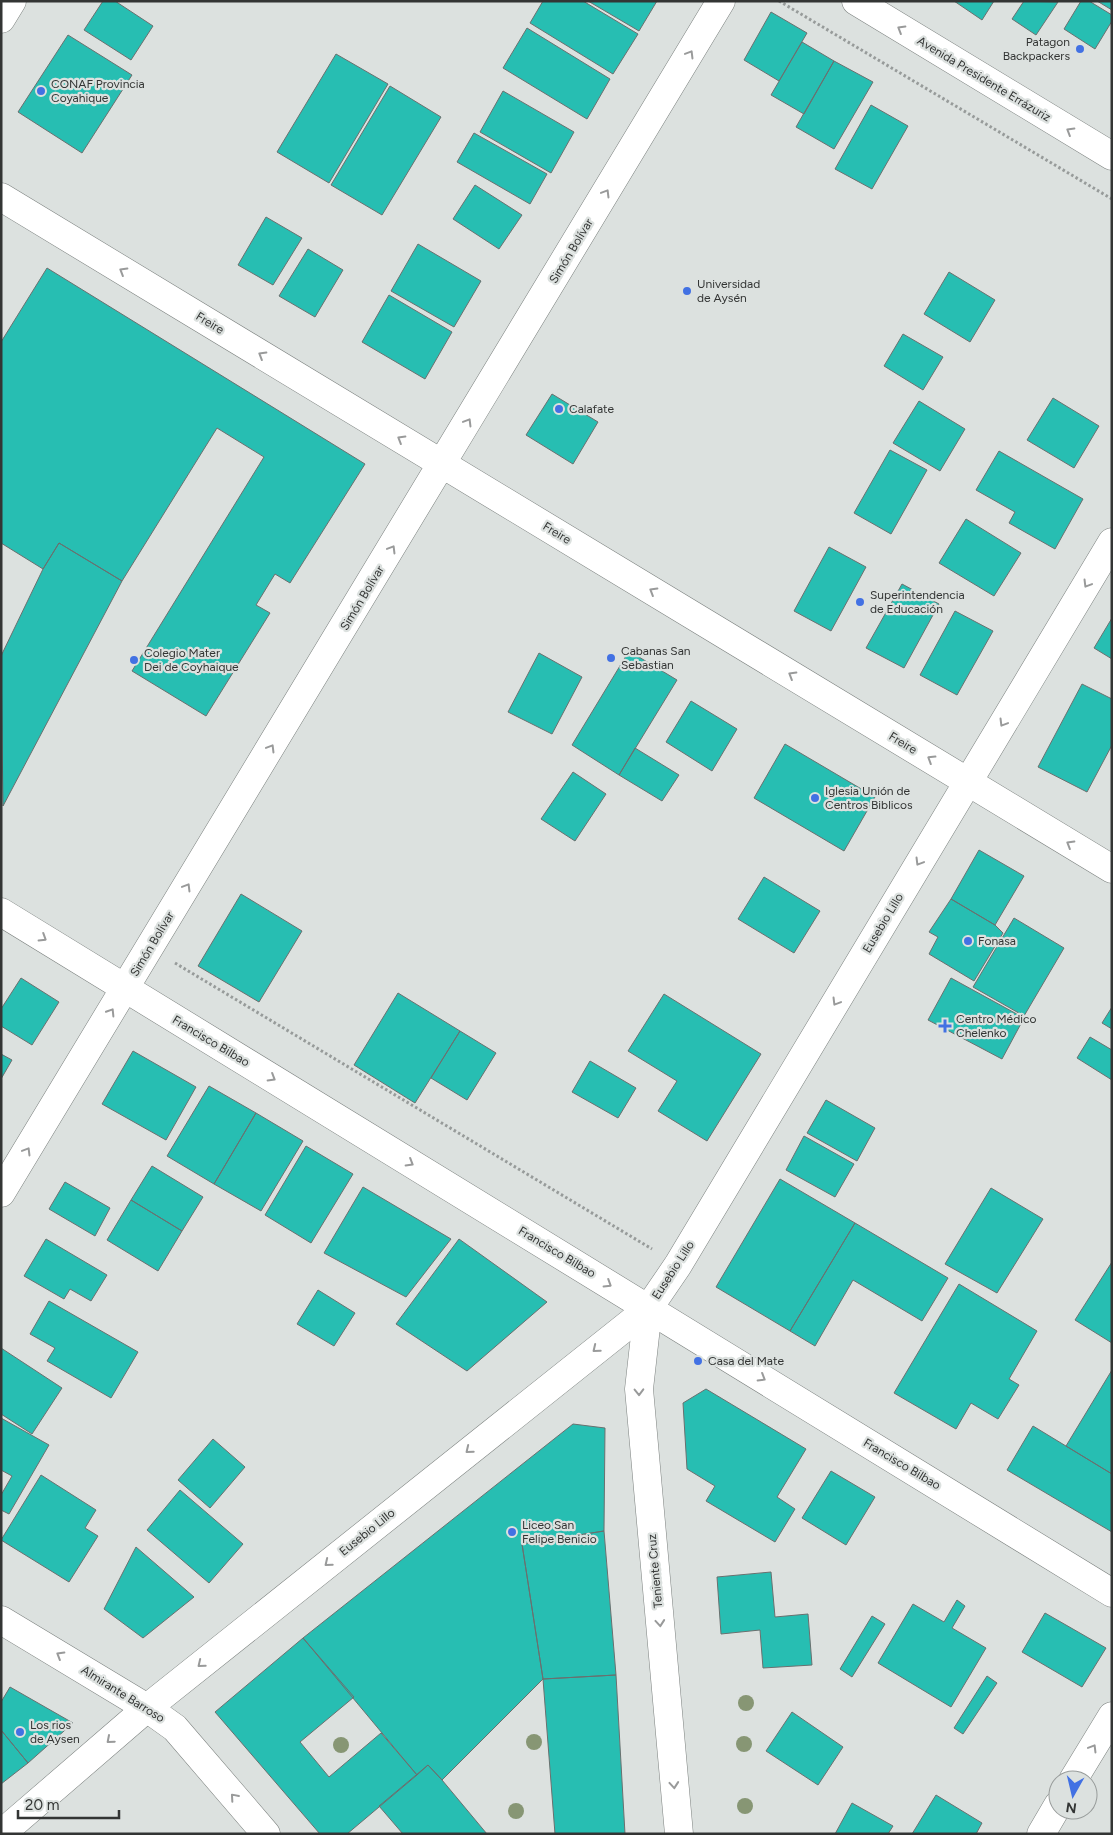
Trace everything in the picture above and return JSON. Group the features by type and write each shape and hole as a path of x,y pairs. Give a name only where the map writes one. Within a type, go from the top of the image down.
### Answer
{"street":[{"path":"1,19 12,1"},
{"name":"Simón Bolívar","path":"1,1193 721,1"},
{"name":"Avenida Presidente Errázuriz","path":"856,1 1112,156"},
{"name":"Freire","path":"1,197 1112,869"},
{"name":"Eusebio Lillo","path":"1,1834 147,1708 648,1309 678,1265 1112,542"},
{"name":"Francisco Bilbao","path":"1,912 1112,1593"},
{"name":"Teniente Cruz","path":"648,1309 639,1389 679,1834"},
{"name":"Almirante Barroso","path":"1,1620 147,1708 175,1728 266,1834"},
{"path":"1079,1770 1112,1716"},
{"path":"1041,1834 1050,1820"}],"path":[{"path":"779,1 1112,199"},
{"path":"150,948 678,1265"}],"building":[{"path":"103,1 115,1 153,26 131,60 84,30"},
{"path":"543,1 583,1 638,34 613,74 530,23"},
{"path":"588,1 657,1 639,31"},
{"path":"954,1 994,1 982,20"},
{"path":"1024,1 1058,2 1036,35 1012,19"},
{"path":"1081,1 1089,1 1112,15 1112,21 1095,49 1064,29"},
{"path":"1097,1 1112,1 1112,10"},
{"path":"771,12 807,33 779,81 744,60"},
{"path":"527,28 610,79 587,119 503,68"},
{"path":"68,35 132,75 82,153 18,112"},
{"path":"802,42 834,61 804,114 771,95"},
{"path":"336,54 388,84 329,183 277,152"},
{"path":"834,61 873,82 834,149 796,127"},
{"path":"390,86 441,117 382,215 331,185"},
{"path":"503,91 574,132 551,173 480,132"},
{"path":"871,105 908,126 872,189 835,169"},
{"path":"474,133 547,174 530,204 457,162"},
{"path":"475,185 522,215 499,249 453,219"},
{"path":"266,217 302,238 273,285 238,265"},
{"path":"418,244 481,281 454,327 391,291"},
{"path":"308,249 343,270 315,317 279,296"},
{"path":"47,268 365,464 290,583 275,574 256,605 270,613 206,716 132,671 264,457 217,428 122,581 59,543 43,569 1,543 1,342"},
{"path":"949,272 995,300 970,342 924,314"},
{"path":"389,295 452,332 425,379 362,342"},
{"path":"903,334 943,357 923,390 884,366"},
{"path":"552,394 598,422 573,464 526,435"},
{"path":"1053,398 1099,426 1074,468 1027,440"},
{"path":"919,401 965,429 940,471 893,443"},
{"path":"890,450 927,470 891,534 854,513"},
{"path":"999,451 1083,499 1055,549 1009,523 1015,512 976,490"},
{"path":"966,519 1021,553 994,596 939,563"},
{"path":"59,543 122,581 3,806 1,656 43,569"},
{"path":"829,547 866,567 831,631 794,611"},
{"path":"902,584 939,604 904,668 866,648"},
{"path":"955,611 993,631 957,695 920,675"},
{"path":"1112,618 1112,659 1094,648"},
{"path":"629,651 677,680 619,775 572,745"},
{"path":"539,653 582,677 552,734 508,712"},
{"path":"1082,684 1112,699 1112,745 1087,792 1038,767"},
{"path":"691,701 737,729 712,771 666,742"},
{"name":"Iglesia Unión de Centros Biblicos","path":"785,744 875,797 844,851 754,798"},
{"path":"635,748 679,775 662,801 619,775"},
{"path":"573,772 606,794 575,841 541,819"},
{"path":"979,850 1024,876 995,925 951,899"},
{"path":"764,877 820,911 794,953 738,919"},
{"path":"241,894 302,931 259,1002 198,966"},
{"name":"Fonasa","path":"951,899 995,925 1003,933 974,981 929,954 938,937 929,932"},
{"path":"1014,918 1064,948 1024,1016 973,987"},
{"path":"21,978 59,1002 32,1045 1,1026 1,1009"},
{"path":"951,978 1024,1018 1002,1059 928,1020"},
{"path":"398,993 460,1031 415,1103 354,1065"},
{"path":"664,994 761,1054 707,1141 658,1111 677,1081 628,1051"},
{"path":"1112,1007 1112,1029 1102,1023"},
{"path":"460,1031 496,1053 467,1100 431,1078"},
{"path":"1090,1037 1112,1050 1112,1080 1077,1058"},
{"path":"133,1051 196,1087 166,1140 102,1104"},
{"path":"1,1054 12,1060 1,1079"},
{"path":"590,1061 636,1088 618,1118 572,1092"},
{"path":"209,1086 256,1113 214,1184 167,1156"},
{"path":"826,1100 875,1128 857,1161 807,1133"},
{"path":"256,1113 303,1141 261,1211 214,1184"},
{"path":"804,1136 854,1164 835,1197 786,1170"},
{"path":"306,1146 353,1174 311,1243 265,1215"},
{"path":"152,1166 203,1197 182,1231 131,1200"},
{"path":"780,1179 855,1223 790,1331 716,1287"},
{"path":"65,1182 110,1208 95,1236 49,1209"},
{"path":"363,1187 451,1239 406,1297 324,1253"},
{"path":"991,1188 1043,1219 997,1293 945,1264"},
{"path":"131,1200 182,1231 158,1271 107,1240"},
{"path":"855,1223 948,1278 922,1321 853,1280 815,1346 790,1331"},
{"path":"46,1239 107,1275 91,1301 70,1289 64,1299 24,1276"},
{"path":"459,1239 547,1302 467,1371 396,1324"},
{"path":"1112,1262 1112,1343 1075,1320"},
{"path":"959,1284 1037,1331 1009,1379 1019,1385 998,1419 971,1403 956,1429 894,1393"},
{"path":"318,1290 355,1313 334,1346 297,1324"},
{"path":"49,1301 138,1352 111,1398 47,1361 55,1348 30,1334"},
{"path":"1,1348 62,1388 32,1434 1,1414"},
{"path":"1112,1370 1112,1474 1066,1446"},
{"path":"706,1389 806,1449 777,1497 795,1509 775,1542 706,1501 715,1486 687,1469 683,1403"},
{"path":"1,1418 49,1445 9,1514 1,1510 1,1495 12,1476 1,1470"},
{"path":"573,1424 605,1428 604,1531 522,1544 543,1679 442,1780 428,1765 417,1775 303,1638"},
{"path":"1033,1426 1112,1474 1112,1532 1007,1470"},
{"path":"213,1439 245,1467 210,1508 178,1480"},
{"path":"831,1471 875,1497 846,1545 802,1518"},
{"path":"41,1475 96,1510 85,1528 98,1536 69,1582 1,1540"},
{"path":"180,1490 243,1544 209,1583 147,1530"},
{"path":"604,1531 616,1675 543,1679 522,1544"},
{"path":"136,1547 194,1597 143,1638 104,1609"},
{"path":"771,1572 775,1617 808,1614 812,1665 763,1668 760,1630 721,1634 717,1577"},
{"path":"957,1600 965,1606 952,1628 986,1648 951,1707 878,1663 913,1604 944,1622"},
{"path":"1045,1613 1106,1648 1082,1687 1022,1652"},
{"path":"872,1616 885,1624 852,1677 840,1669"},
{"path":"303,1638 354,1697 300,1742 329,1777 381,1733 417,1775 347,1834 320,1834 215,1712"},
{"path":"616,1675 625,1834 555,1834 543,1679"},
{"path":"987,1676 997,1683 963,1734 954,1728"},
{"path":"10,1687 73,1723 28,1763 1,1730 1,1702"},
{"path":"792,1712 843,1747 818,1785 766,1751"},
{"path":"1,1730 28,1763 1,1784"},
{"path":"428,1765 487,1834 403,1834 379,1806"},
{"path":"936,1795 982,1823 976,1834 912,1834"},
{"path":"852,1803 893,1826 888,1834 835,1834"}],"place":[{"name":"Patagon Backpackers","path":"1080,49"},
{"name":"CONAF Provincia Coyahique","path":"41,91"},
{"name":"Universidad de Aysén","path":"687,291"},
{"name":"Calafate","path":"559,409"},
{"name":"Superintendencia de Educación","path":"860,602"},
{"name":"Cabanas San Sebastian","path":"611,658"},
{"name":"Colegio Mater Dei de Coyhaique","path":"134,660"},
{"name":"Iglesia Unión de Centros Biblicos","path":"815,798"},
{"name":"Fonasa","path":"968,941"},
{"name":"Centro Médico Chelenko","path":"945,1026"},
{"name":"Casa del Mate","path":"698,1361"},
{"name":"Liceo San Felipe Benicio","path":"512,1532"},
{"name":"Los rios de Aysen","path":"20,1732"}]}
